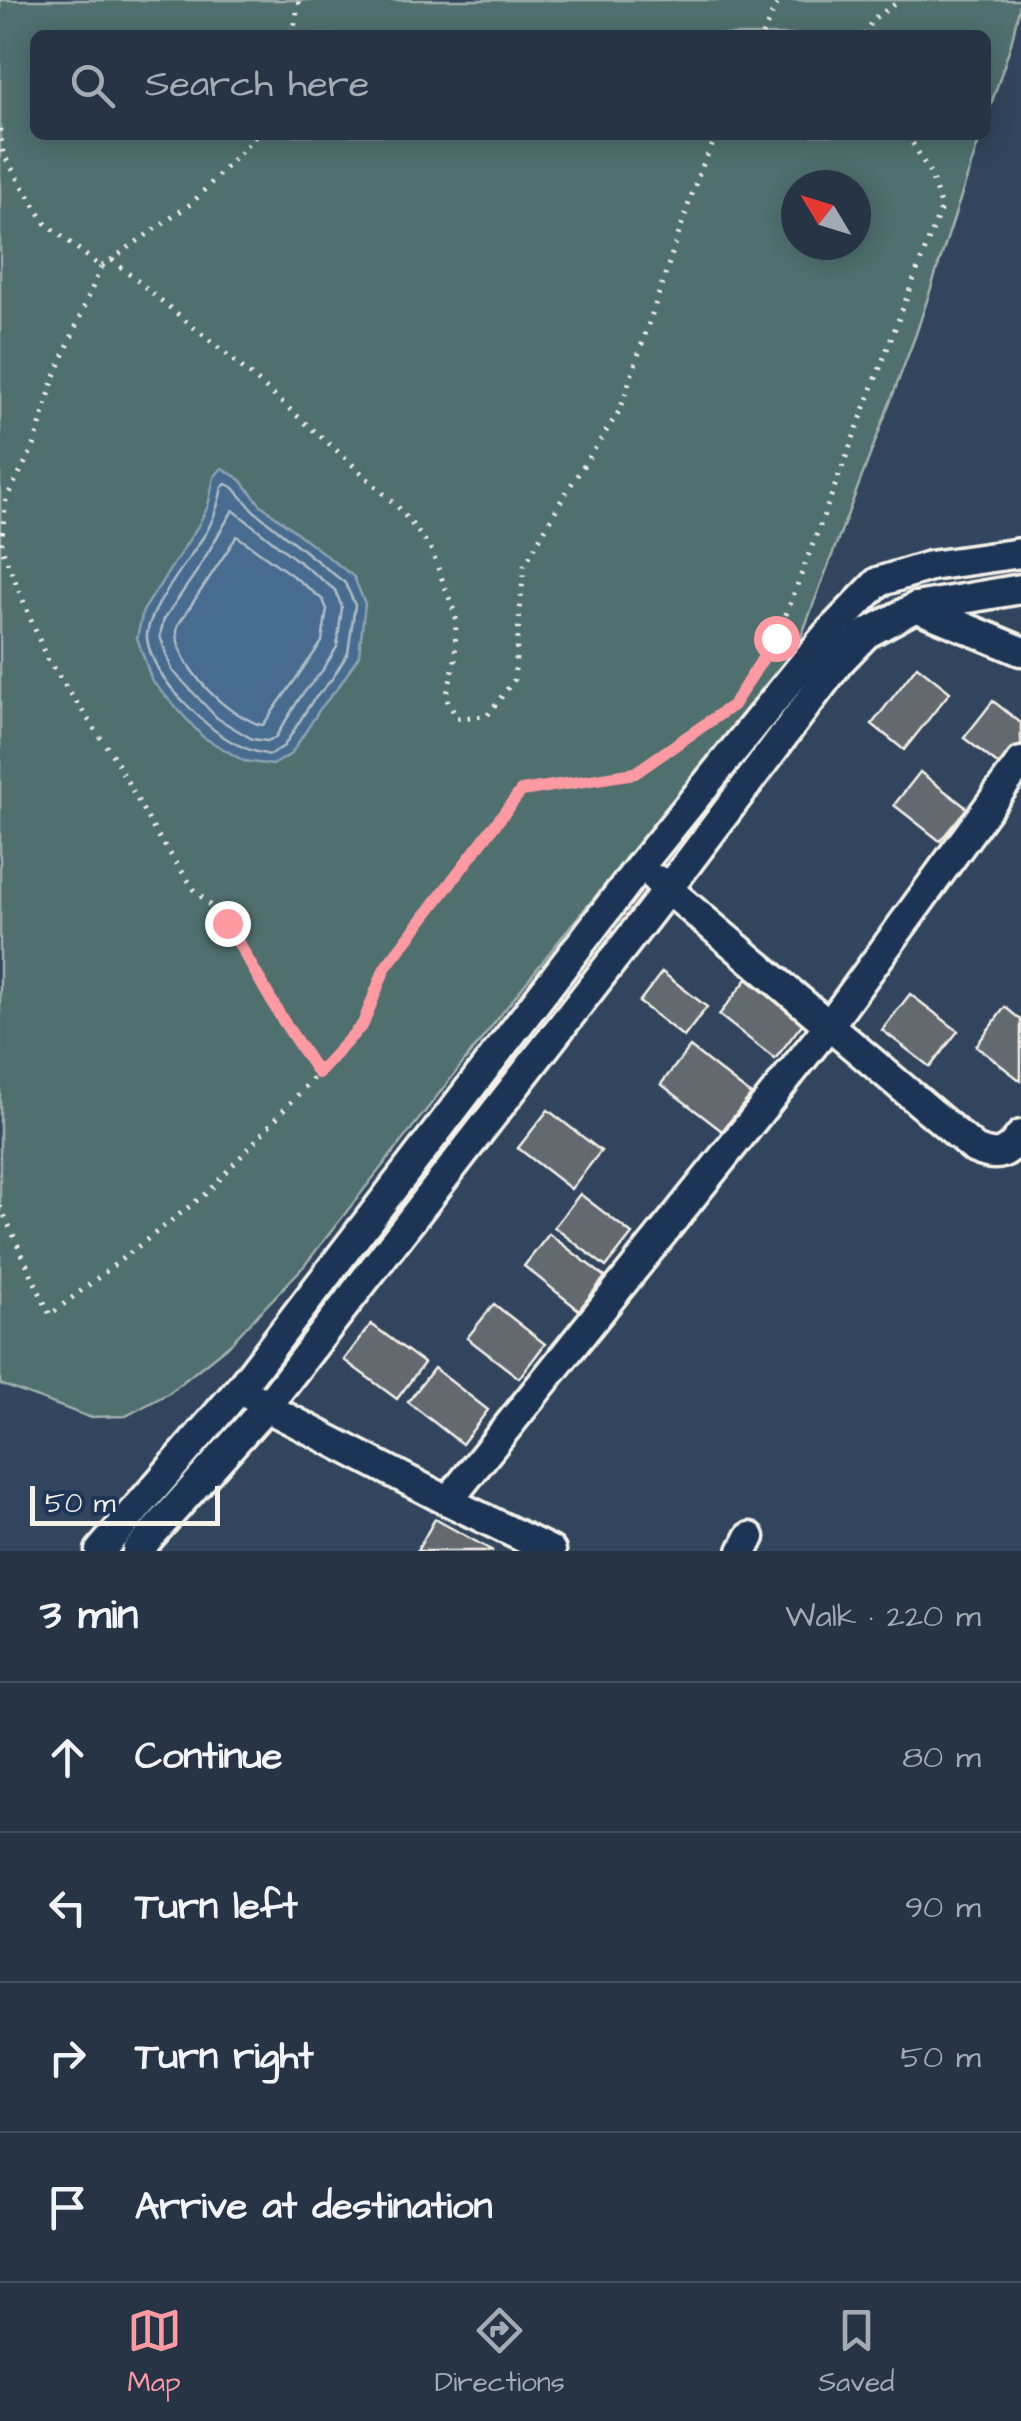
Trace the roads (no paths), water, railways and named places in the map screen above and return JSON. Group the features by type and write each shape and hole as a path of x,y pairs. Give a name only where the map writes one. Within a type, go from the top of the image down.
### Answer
{"street":[{"path":"100,1551 242,1388 640,866 826,636 878,582 930,566 1021,553"},
{"path":"878,582 916,607 1021,651"},
{"path":"137,1551 266,1407 668,889 838,662 866,634 916,607 1021,589"},
{"path":"448,1501 830,1024 1021,762"},
{"path":"640,866 975,1149 990,1156 1003,1153 1021,1135"},
{"path":"242,1388 266,1407 551,1551"}],"water":[{"path":"222,468 241,480 260,504 354,577 365,604 359,655 291,754 273,765 244,761 203,737 152,681 137,638 143,611 198,526 208,506 214,477"}]}
